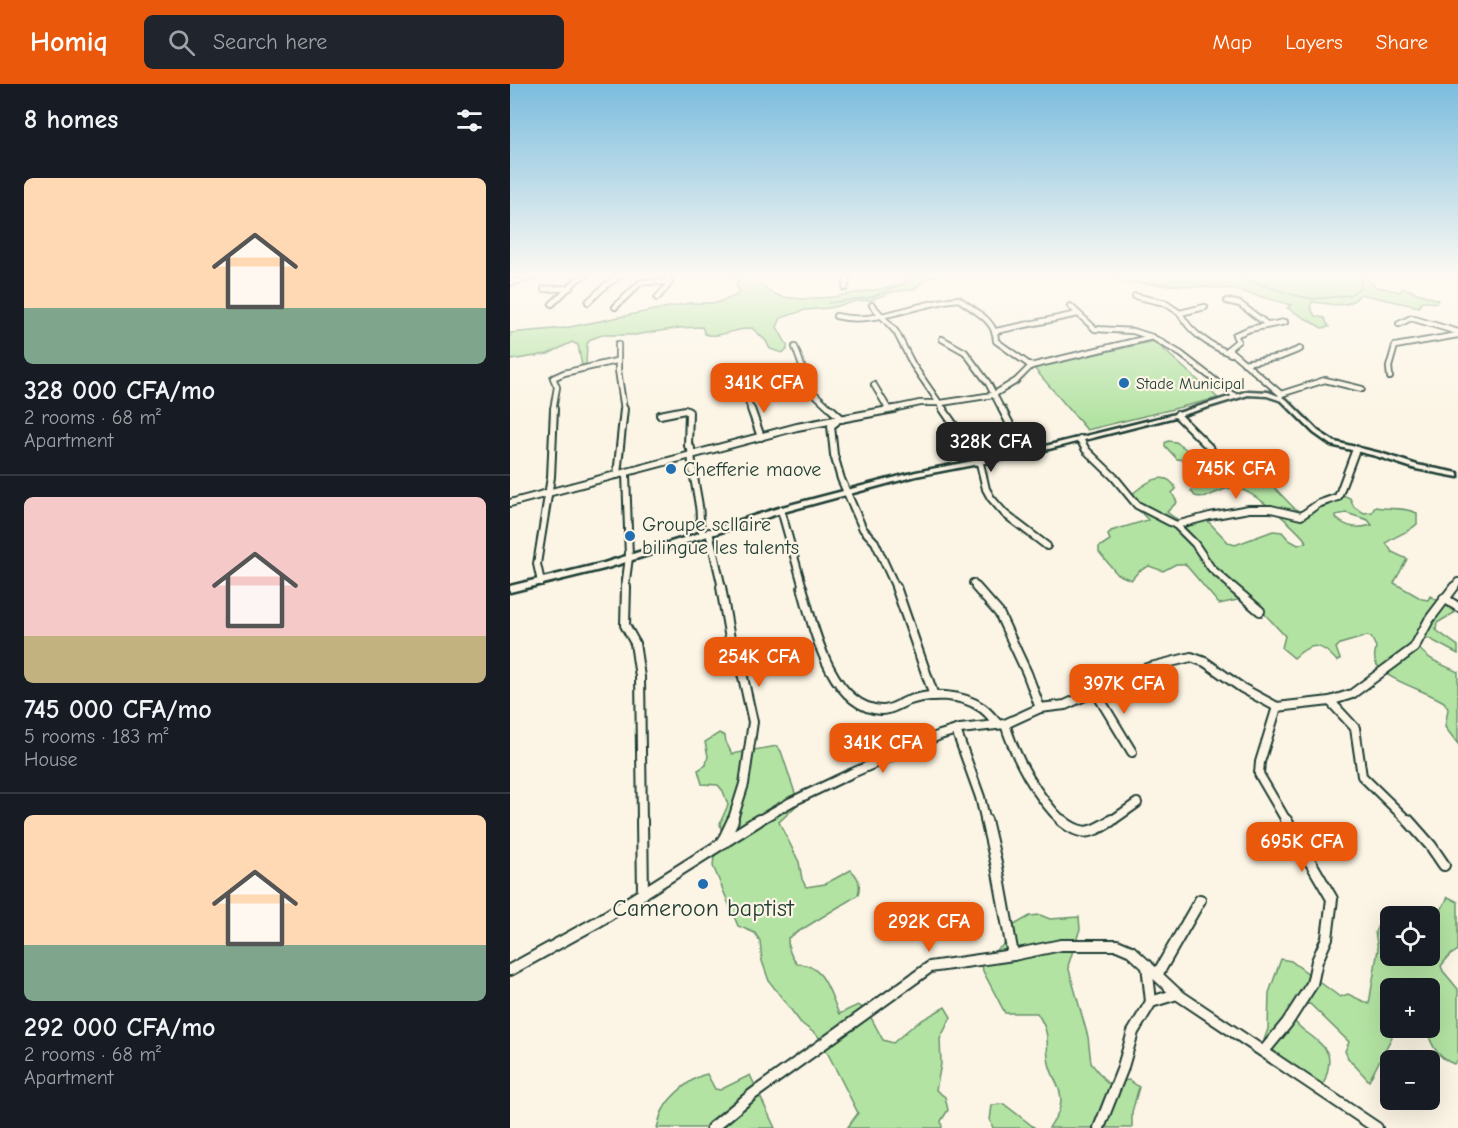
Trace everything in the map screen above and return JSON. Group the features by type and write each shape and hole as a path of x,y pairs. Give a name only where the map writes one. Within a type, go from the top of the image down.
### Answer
{"street":[{"path":"888,323 896,332 913,365 980,463 986,489 991,498 1005,514 1047,546"},
{"path":"991,323 996,332 996,341 1031,366"},
{"path":"996,332 1038,323"},
{"path":"1088,323 1095,329 1133,331 1152,337 1181,354 1235,396"},
{"path":"1185,323 1207,342 1234,355"},
{"path":"1264,323 1268,326"},
{"path":"1282,323 1235,335 1238,341 1228,349 1328,442 1416,467 1458,475"},
{"path":"1426,323 1458,333"},
{"path":"1390,377 1389,367 1395,346 1458,333"},
{"path":"510,503 797,427 920,403 941,403 993,395 1016,381 1031,366 1152,337"},
{"path":"942,339 965,352 993,395 1025,453"},
{"path":"617,475 624,409 616,360 618,344"},
{"path":"795,347 804,369 804,384 842,420"},
{"path":"1244,363 1280,357 1300,349"},
{"path":"541,582 537,564 549,493 552,419 557,387 553,378 616,360"},
{"path":"510,589 630,557 781,510 916,474 1025,453 1177,415 1235,396 1260,393 1280,396 1325,380 1362,390"},
{"path":"874,386 889,410"},
{"path":"747,399 761,437"},
{"path":"660,415 685,410 689,412 687,438 688,447 691,448 690,473 699,510 697,523 706,533 724,598 730,639 753,722 744,784 736,813 723,841"},
{"path":"1177,415 1212,450 1231,476"},
{"path":"842,420 831,426 834,454 863,529 875,542 892,576 934,696"},
{"path":"1080,439 1086,450 1114,477 1137,505 1176,525 1195,544 1211,568 1260,611"},
{"path":"1176,525 1197,518 1259,509 1272,509 1295,516 1304,515 1321,503 1335,501 1356,449"},
{"path":"626,474 630,557 625,592 625,625 635,643 640,678 643,894"},
{"path":"781,510 809,611 830,672 853,699 875,710 884,711 908,700 934,696 958,698 974,703 1002,724 1037,792 1075,831 1084,833 1107,823 1137,804"},
{"path":"510,970 600,921 723,841 791,802 850,774 956,730 1002,724 1040,708 1065,705 1147,668 1191,657 1205,662 1242,688 1277,706 1330,701 1352,694 1408,655 1444,598 1458,582"},
{"path":"973,583 999,613 1027,673 1040,708"},
{"path":"1444,598 1458,607"},
{"path":"1095,691 1132,752"},
{"path":"1330,701 1356,728 1362,776 1401,813 1444,865"},
{"path":"1264,1051 1287,1023 1312,984 1317,961 1327,938 1332,899 1259,774 1258,763 1267,744 1277,706"},
{"path":"956,730 983,807 998,867 1013,955"},
{"path":"1157,975 1200,900"},
{"path":"712,1128 753,1095 926,969 949,963 1013,955 1061,945 1117,945 1131,951 1177,994 1377,1128"},
{"path":"1147,965 1151,1002"},
{"path":"1099,1128 1122,1070 1133,1032 1151,1002 1177,994"}],"green space":[{"path":"591,323 779,323 777,327 787,345 787,350 782,353 770,349 766,341 752,328 710,335 705,334 702,327 635,335 602,335 591,339 587,344 586,364 582,366 578,345 572,342 548,354 510,360 510,333 565,328"},
{"path":"1313,323 1327,323 1329,327 1322,328"},
{"name":"Stade Municipal","path":"1154,341 1218,398 1087,430 1034,368"},
{"path":"1176,442 1190,452 1209,448 1231,474 1252,482 1268,481 1294,508 1307,515 1323,502 1340,494 1350,498 1354,507 1364,513 1372,512 1375,507 1417,513 1417,524 1386,543 1392,552 1407,559 1394,583 1422,599 1428,600 1430,596 1451,608 1454,613 1437,623 1436,630 1458,646 1458,654 1428,638 1419,641 1417,645 1430,658 1458,672 1458,744 1445,727 1448,709 1444,702 1382,671 1376,663 1376,647 1371,637 1367,636 1340,644 1336,648 1340,659 1337,661 1316,646 1306,649 1294,658 1282,648 1285,636 1261,610 1242,599 1219,604 1185,564 1176,564 1163,571 1149,566 1139,571 1131,580 1117,574 1099,552 1099,547 1110,540 1108,535 1111,531 1148,520 1129,497 1140,487 1160,478 1172,482 1176,489 1172,493 1177,502 1167,512 1176,519 1185,521 1205,518 1229,543 1235,545 1273,531 1282,532 1298,545 1307,542 1272,509 1249,493 1231,488 1205,497 1195,496 1191,491 1197,485 1221,479 1221,477 1215,472 1202,472 1198,469 1200,466 1193,461 1177,459 1165,443","holes":["1346,513 1368,520 1372,525 1352,527 1344,524 1336,518 1336,515"]},
{"path":"719,733 725,736 732,754 777,746 781,751 797,799 796,806 779,822 799,862 806,887 825,884 851,870 859,881 858,895 788,938 790,952 797,964 806,965 820,974 839,1014 858,1005 867,1010 883,1040 893,1043 915,1024 945,1007 951,1017 940,1039 941,1064 936,1090 945,1097 948,1110 941,1121 942,1128 847,1128 858,1113 824,1046 818,1036 801,1023 769,981 762,961 760,941 755,933 738,926 713,866 714,857 723,840 720,823 728,805 718,785 702,784 698,770 706,765 708,756 705,742"},
{"path":"1448,897 1458,902 1458,950 1441,966 1458,989 1458,1060 1454,1064 1443,1058 1440,1050 1436,1050 1429,1038 1440,1038 1440,978 1380,978 1380,1038 1391,1038 1385,1050 1380,1050 1380,1060 1369,1081 1348,1058 1345,1051 1349,1042 1310,1004 1300,1005 1293,1018 1298,1026 1321,1044 1328,1055 1329,1067 1323,1085 1306,1077 1291,1066 1264,1040 1268,1029 1269,993 1281,959 1291,961 1340,997 1348,994 1369,1004 1378,949 1375,932 1380,921 1380,966 1440,966 1440,912"},
{"path":"1040,915 1050,919 1079,917 1080,929 1068,966 1088,1037 1091,1063 1107,1083 1129,1080 1139,1087 1132,1112 1132,1128 1049,1128 1059,1110 1061,1096 1048,1059 1045,1029 1037,1013 1005,1013 983,971 981,959 1006,942 1014,925 1030,916"},
{"path":"707,1074 715,1089 720,1090 750,1075 775,1128 657,1128 662,1112 670,1099 689,1083"},
{"path":"1004,1104 1035,1128 993,1128 990,1120 992,1105"}],"place":[{"name":"Stade Municipal","path":"1124,383"},
{"name":"Chefferie maove","path":"671,469"},
{"name":"Groupe scllaire bilingue les talents","path":"630,536"},
{"name":"Cameroon baptist","path":"703,884"}]}
